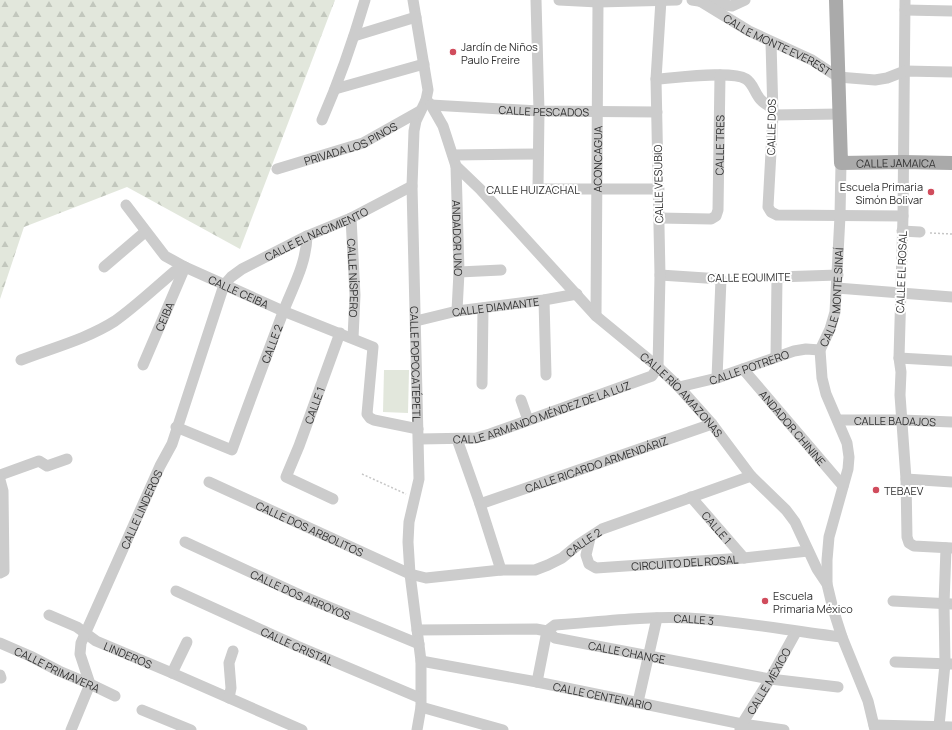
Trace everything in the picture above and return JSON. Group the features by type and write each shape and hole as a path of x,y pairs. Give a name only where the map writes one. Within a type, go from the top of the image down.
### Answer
{"main road":[{"name":"CALLE MONTE SINAÍ","path":"836,0 841,163"},
{"name":"CALLE JAMAICA","path":"841,163 952,163"}],"street":[{"path":"322,120 354,36 365,0"},
{"name":"CALLE POPOCATÉPETL","path":"413,0 428,90 428,103 420,111 414,131 412,186 419,478 409,522 408,542 410,574 421,661 420,702 417,730"},
{"path":"536,0 539,110 538,189"},
{"path":"559,0 598,2 677,0"},
{"path":"696,0 732,6 745,0"},
{"name":"CALLE MONTE EVEREST","path":"696,0 726,16 749,32 812,60 838,77 875,80 887,78 905,71 952,72"},
{"name":"CALLE VESUBIO","path":"658,367 660,276 656,79 661,1"},
{"name":"ACONCAGUA","path":"596,316 596,111 598,2"},
{"path":"905,5 952,11"},
{"name":"CALLE EL ROSAL","path":"905,5 903,216 899,358 906,479 907,537 909,543 914,546 949,548"},
{"path":"726,16 732,6"},
{"path":"354,36 416,17"},
{"name":"CALLE DOS","path":"771,42 773,112 768,207 771,212 777,215 840,216"},
{"path":"335,89 424,64"},
{"name":"CALLE TRES","path":"659,218 711,219 716,216 718,210 720,75"},
{"path":"656,79 738,75 745,78 751,84 761,101 773,112 840,114"},
{"path":"428,103 442,126 456,166"},
{"name":"CALLE PESCADOS","path":"428,103 539,110 657,112"},
{"name":"PRIVADA LOS PINOS","path":"277,169 363,143 420,111"},
{"path":"453,155 538,154"},
{"name":"CALLE MONTE SINAÍ","path":"827,584 829,537 844,486 849,456 847,443 826,394 822,378 820,350 830,329 835,312 838,275 841,163"},
{"name":"CALLE RÍO AMAZONAS","path":"456,166 480,189 596,316 658,367 679,387 712,424 751,476 786,510 795,522 817,569 827,584 832,609 868,700 874,727"},
{"name":"ANDADOR UNO","path":"456,166 459,272 457,311"},
{"name":"CALLE EL NACIMIENTO","path":"224,285 231,277 242,269 307,236 351,218 412,186"},
{"name":"CALLE HUIZACHAL","path":"538,189 659,189"},
{"name":"CALLE CEIBA","path":"126,205 145,232 165,256 184,267 283,311 373,347 368,414 374,420 418,434"},
{"path":"840,216 903,216"},
{"name":"CALLE NÍSPERO","path":"351,218 355,295 353,338"},
{"path":"902,231 920,232"},
{"path":"104,267 145,232"},
{"name":"CALLE 2","path":"176,427 232,450 283,311 302,266 307,251 307,236"},
{"path":"21,360 78,339 108,324 115,320 174,271 184,267"},
{"name":"CEIBA","path":"143,365 184,267"},
{"path":"459,272 501,270"},
{"name":"CALLE EQUIMITE","path":"777,277 838,275"},
{"name":"CALLE EQUIMITE","path":"660,276 721,279"},
{"path":"776,357 777,277"},
{"path":"717,378 721,279"},
{"name":"CALLE LINDEROS","path":"90,684 80,654 81,643 160,466 172,444 176,427 224,285"},
{"path":"837,288 952,297"},
{"name":"CALLE DIAMANTE","path":"416,321 457,311 544,300 577,294"},
{"path":"544,300 546,375"},
{"path":"482,384 483,308"},
{"name":"CALLE 1","path":"333,499 286,477 299,446 340,333"},
{"name":"CALLE POTRERO","path":"679,387 717,378 776,357 806,349 820,350"},
{"path":"899,358 952,361"},
{"name":"CALLE ARMANDO MÉNDEZ DE LA LUZ","path":"418,434 457,439 476,438 652,376 658,367"},
{"name":"ANDADOR CHININE","path":"743,369 844,486"},
{"path":"521,400 528,420"},
{"name":"CALLE BADAJOS","path":"838,420 952,422"},
{"name":"CALLE RICARDO ARMENDÁRIZ","path":"480,504 712,424"},
{"path":"457,439 501,570"},
{"path":"0,475 39,461 47,466 67,459"},
{"name":"CALLE 2","path":"410,574 426,578 501,570 535,570 562,558 579,544 602,529 751,476"},
{"path":"906,479 952,482"},
{"path":"0,480 3,491 1,518 2,572"},
{"name":"CALLE DOS ARBOLITOS","path":"210,482 410,574"},
{"name":"CALLE 1","path":"691,497 744,558"},
{"name":"CIRCUITO DEL ROSAL","path":"590,538 586,555 589,564 596,568 744,558 808,551"},
{"name":"CALLE DOS ARROYOS","path":"184,542 300,594 419,644"},
{"path":"939,726 948,664 949,548"},
{"name":"CALLE CRISTAL","path":"176,591 420,702 503,730"},
{"path":"893,601 948,604"},
{"name":"LINDEROS","path":"49,614 77,627 96,641 302,730"},
{"path":"638,702 657,618"},
{"name":"CALLE 3","path":"547,631 555,625 657,618 728,621 796,632 842,637"},
{"name":"CALLE CHANGE","path":"417,630 536,629 547,631 555,638 770,679 838,687"},
{"path":"537,682 547,631"},
{"name":"CALLE MÉXICO","path":"741,727 796,632"},
{"path":"172,673 187,642"},
{"name":"CALLE PRIMAVERA","path":"0,643 115,696"},
{"path":"228,698 231,688 229,663 233,652"},
{"name":"CALLE CENTENARIO","path":"421,661 638,702 741,727 784,730"},
{"path":"895,662 948,664"},
{"path":"71,730 90,684"},
{"path":"142,710 190,730"},
{"path":"874,727 952,727"}],"path":[{"name":"CALLE HUIZACHAL","path":"480,189 538,189"},
{"path":"920,232 952,234"},
{"name":"CALLE EQUIMITE","path":"721,279 777,277"},
{"path":"362,474 415,498"}],"green space":[{"path":"0,0 335,0 240,249 127,187 24,227 0,299"},
{"path":"384,370 409,370 408,413 383,412"}],"place":[{"name":"Jardín de Niños Paulo Freire","path":"453,52"},
{"name":"Escuela Primaria Simón Bolivar","path":"931,192"},
{"name":"TEBAEV","path":"876,490"},
{"name":"Escuela Primaria México","path":"765,601"}]}
